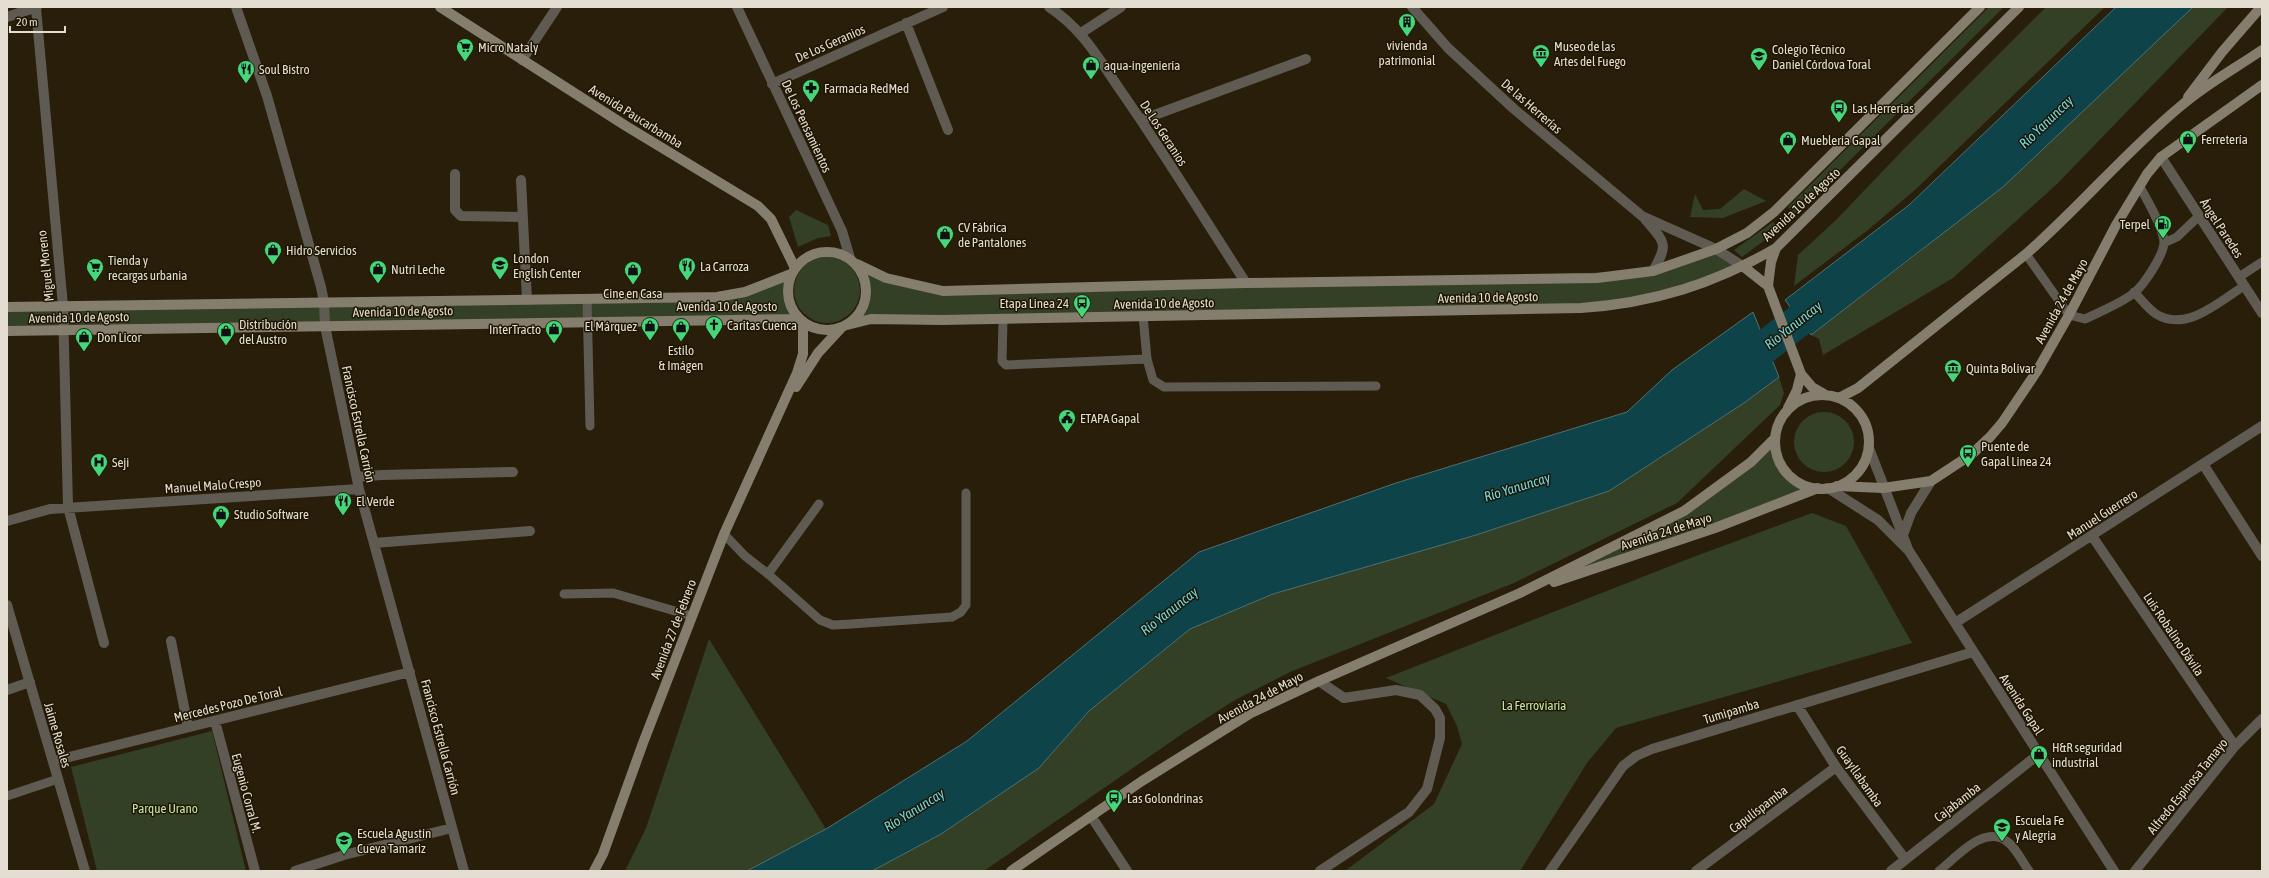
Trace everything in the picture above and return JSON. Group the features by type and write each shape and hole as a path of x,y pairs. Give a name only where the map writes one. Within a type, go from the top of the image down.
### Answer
{"main road":[{"name":"Avenida Paucarbamba","path":"440,7 626,126 758,206 771,219 793,271"},
{"name":"Avenida 10 de Agosto","path":"853,261 886,278 943,291 1246,283 1597,278 1652,271 1716,249 1747,233 1774,212 1980,7"},
{"name":"Avenida 10 de Agosto","path":"844,326 871,319 1003,319 1522,310 1612,306 1659,298 1744,267 1776,248 2020,7"},
{"path":"2182,104 2222,52 2261,7"},
{"path":"1838,398 1858,388 2026,254 2051,232 2118,162 2182,104 2262,50"},
{"name":"Avenida 24 de Mayo","path":"1520,593 1715,528 1828,488 1883,488 1931,481 1972,454 2002,423 2037,371 2069,315 2116,225 2140,186 2161,157 2262,85"},
{"path":"1776,248 1771,262 1768,286 1801,374 1812,387 1826,395 1838,398 1850,404 1862,418 1869,435 1869,448 1866,458 1858,471 1846,482 1828,488 1801,483 1786,472 1778,456 1775,438 1778,425 1797,390 1801,374"},
{"path":"834,252 853,261 867,285 867,297 860,313 844,326 822,330 813,328 801,320 790,305 788,298 788,282 793,271 808,256 816,253 834,252"},
{"path":"1744,267 1768,286"},
{"name":"Avenida 10 de Agosto","path":"7,307 717,297 745,292 793,271"},
{"name":"Avenida 10 de Agosto","path":"7,331 587,320 801,320"},
{"name":"Avenida 27 de Febrero","path":"594,871 603,854 724,534 786,401 803,354 801,320"},
{"name":"Avenida 27 de Febrero","path":"786,401 818,353 844,326"},
{"path":"1785,414 1803,399 1826,395"},
{"name":"Avenida 24 de Mayo","path":"1011,871 1142,781 1251,713 1319,681 1520,593 1684,511 1751,462 1775,438"}],"street":[{"path":"7,17 36,7"},
{"name":"Miguel Moreno","path":"36,7 62,306 68,508 104,643"},
{"name":"Francisco Estrella Carrión","path":"236,7 267,96 324,302 325,326 359,489 464,871"},
{"path":"522,60 557,7"},
{"name":"De Los Pensamientos","path":"737,7 842,231 853,261"},
{"name":"De Los Geranios","path":"772,84 943,7"},
{"name":"De Los Geranios","path":"1049,7 1067,19 1080,33 1141,120 1246,283"},
{"path":"1080,33 1121,7"},
{"name":"De las Herrerías","path":"1412,7 1448,48 1514,109 1642,216 1662,238 1664,246 1663,253 1652,271"},
{"path":"906,23 948,130"},
{"path":"1141,120 1306,59"},
{"name":"Ángel Paredes","path":"2161,157 2262,313"},
{"path":"455,174 456,210 461,216 522,217"},
{"path":"521,180 526,300"},
{"name":"De las Herrerías","path":"1642,216 1716,249 1744,267"},
{"name":"Manuel Guerrero","path":"1956,623 2262,426"},
{"name":"Avenida Gapal","path":"1869,448 1883,488 1909,551"},
{"path":"2203,464 2262,556"},
{"path":"357,477 380,474 513,472"},
{"path":"1903,535 1911,512 1931,481"},
{"name":"Avenida Gapal","path":"1828,488 1878,520 1909,551 2114,871"},
{"name":"Manuel Malo Crespo","path":"68,508 359,489"},
{"path":"7,521 50,509 68,508"},
{"path":"374,543 530,531"},
{"name":"Luis Robalino Dávila","path":"2092,536 2235,746"},
{"name":"Jaime Rosales","path":"7,605 85,871"},
{"path":"171,642 188,727"},
{"name":"Tumipamba","path":"1550,871 1623,766 1636,756 1652,749 1973,652"},
{"name":"Mercedes Pozo De Toral","path":"53,761 410,672"},
{"path":"1319,681 1344,698 1396,690 1420,695 1435,709 1440,718 1440,728 1432,776 1421,798 1409,812 1320,871"},
{"path":"7,690 30,682"},
{"name":"Guayllabamba","path":"1797,705 1836,767 1905,859"},
{"name":"Alfredo Espinosa Tamayo","path":"2136,871 2235,746 2262,719"},
{"name":"Eugenio Corral M.","path":"215,721 255,871"},
{"name":"Cajabamba","path":"1891,871 2039,754"},
{"name":"Capulispamba","path":"1696,871 1836,767"},
{"path":"1091,816 1128,871"},
{"path":"295,871 344,855 452,828"}],"lane":[{"path":"2026,254 2069,315 2085,319 2134,292 2158,261 2164,243 2156,217 2140,186"},
{"path":"2164,243 2177,237 2199,216"},
{"path":"2134,292 2155,314 2168,320 2199,316 2262,262"},
{"path":"587,299 587,320 590,342 590,426"},
{"path":"1143,316 1148,359 1153,380 1164,387 1376,386"},
{"path":"1003,319 1002,361 1006,365 1148,359"},
{"path":"724,534 745,556 768,574 820,620 833,625 952,617 961,612 966,605 966,493"},
{"path":"768,574 819,504"},
{"path":"564,594 613,593 692,616"},
{"path":"7,796 58,779"},
{"path":"1939,871 1976,840 1992,835 2009,842 2029,871"}],"green space":[{"path":"1989,7 2004,7 1796,214 1788,207"},
{"path":"2046,7 2105,7 1916,189 1868,230 1794,286 1798,255 1836,220 1902,151"},
{"path":"2191,7 2228,7 2057,184 1953,278 1823,355 1819,339 1811,335 1921,251"},
{"path":"1744,189 1766,201 1723,218 1690,217 1695,194 1703,210 1720,209"},
{"path":"796,210 828,225 831,236 818,238 798,247 789,217"},
{"path":"1773,222 1780,229 1742,257 1734,250"},
{"path":"1716,249 1744,267 1612,306 942,320 847,325 860,312 866,297 865,281 857,264 943,291 1003,290 1653,271"},
{"path":"827,257 840,260 850,267 857,277 860,290 857,303 850,313 840,320 827,323 814,320 804,313 797,303 794,290 797,277 804,267 814,260"},
{"path":"791,274 788,286 789,298 792,308 799,319 7,331 7,307 717,297"},
{"path":"1779,377 1784,393 1780,405 1677,503 1514,583 1290,672 1235,700 1185,732 984,871 872,871 941,834 1039,768 1089,711 1190,629 1273,594 1476,535 1609,491 1744,403"},
{"path":"1818,412 1830,412 1841,417 1849,425 1854,436 1852,454 1841,467 1830,472 1818,472 1807,467 1799,459 1794,448 1794,436 1799,425 1807,417"},
{"path":"1772,446 1775,460 1786,478 1804,489 1789,498 1551,580 1685,514"},
{"name":"La Ferroviaria","path":"1812,513 1846,526 1912,643 1616,728 1587,763 1520,871 1345,871 1434,804 1462,744 1457,726 1446,704 1386,678 1688,559"},
{"path":"709,639 826,829 747,871 625,871 646,828"},
{"name":"Parque Urano","path":"212,731 246,871 97,871 71,767"}],"water":[{"path":"2116,7 2193,7 2003,187 1811,335 1785,300 1909,205"},
{"path":"1753,312 1779,377 1744,403 1609,491 1476,535 1273,594 1190,629 1089,711 1039,768 941,834 872,871 747,871 826,829 967,741 1199,552 1396,483 1627,412 1672,370"}],"waterway":[{"name":"Río Yanuncay","path":"1731,373 1836,292"}],"place":[{"name":"vivienda patrimonial","path":"1407,37"},
{"name":"Micro Nataly","path":"465,62"},
{"name":"Museo de las Artes del Fuego","path":"1541,68"},
{"name":"Colegio Técnico Daniel Córdova Toral","path":"1759,71"},
{"name":"aqua-ingeniería","path":"1091,80"},
{"name":"Soul Bistro","path":"246,84"},
{"name":"Farmacia RedMed","path":"811,103"},
{"name":"Las Herrerías","path":"1839,123"},
{"name":"Ferretería","path":"2188,154"},
{"name":"Mueblería Gapal","path":"1788,155"},
{"name":"Terpel","path":"2163,239"},
{"name":"CV Fábrica de Pantalones","path":"945,249"},
{"name":"Hidro Servicios","path":"273,265"},
{"name":"London English Center","path":"500,280"},
{"name":"La Carroza","path":"687,281"},
{"name":"Tienda y recargas urbania","path":"95,282"},
{"name":"Nutri Leche","path":"378,284"},
{"name":"Cine en Casa","path":"633,285"},
{"name":"Etapa Linea 24","path":"1082,318"},
{"name":"Caritas Cuenca","path":"714,340"},
{"name":"El Márquez","path":"650,341"},
{"name":"Estilo & Imágen","path":"681,342"},
{"name":"InterTracto","path":"554,344"},
{"name":"Distribución del Austro","path":"226,346"},
{"name":"Don Licor","path":"84,352"},
{"name":"Quinta Bolívar","path":"1953,383"},
{"name":"ETAPA Gapal","path":"1067,433"},
{"name":"Puente de Gapal Linea 24","path":"1968,468"},
{"name":"Seji","path":"99,477"},
{"name":"El Verde","path":"343,516"},
{"name":"Studio Software","path":"221,529"},
{"name":"H&R seguridad industrial","path":"2039,769"},
{"name":"Las Golondrinas","path":"1114,813"},
{"name":"Escuela Fe y Alegria","path":"2002,842"},
{"name":"Escuela Agustín Cueva Tamariz","path":"344,855"}]}
